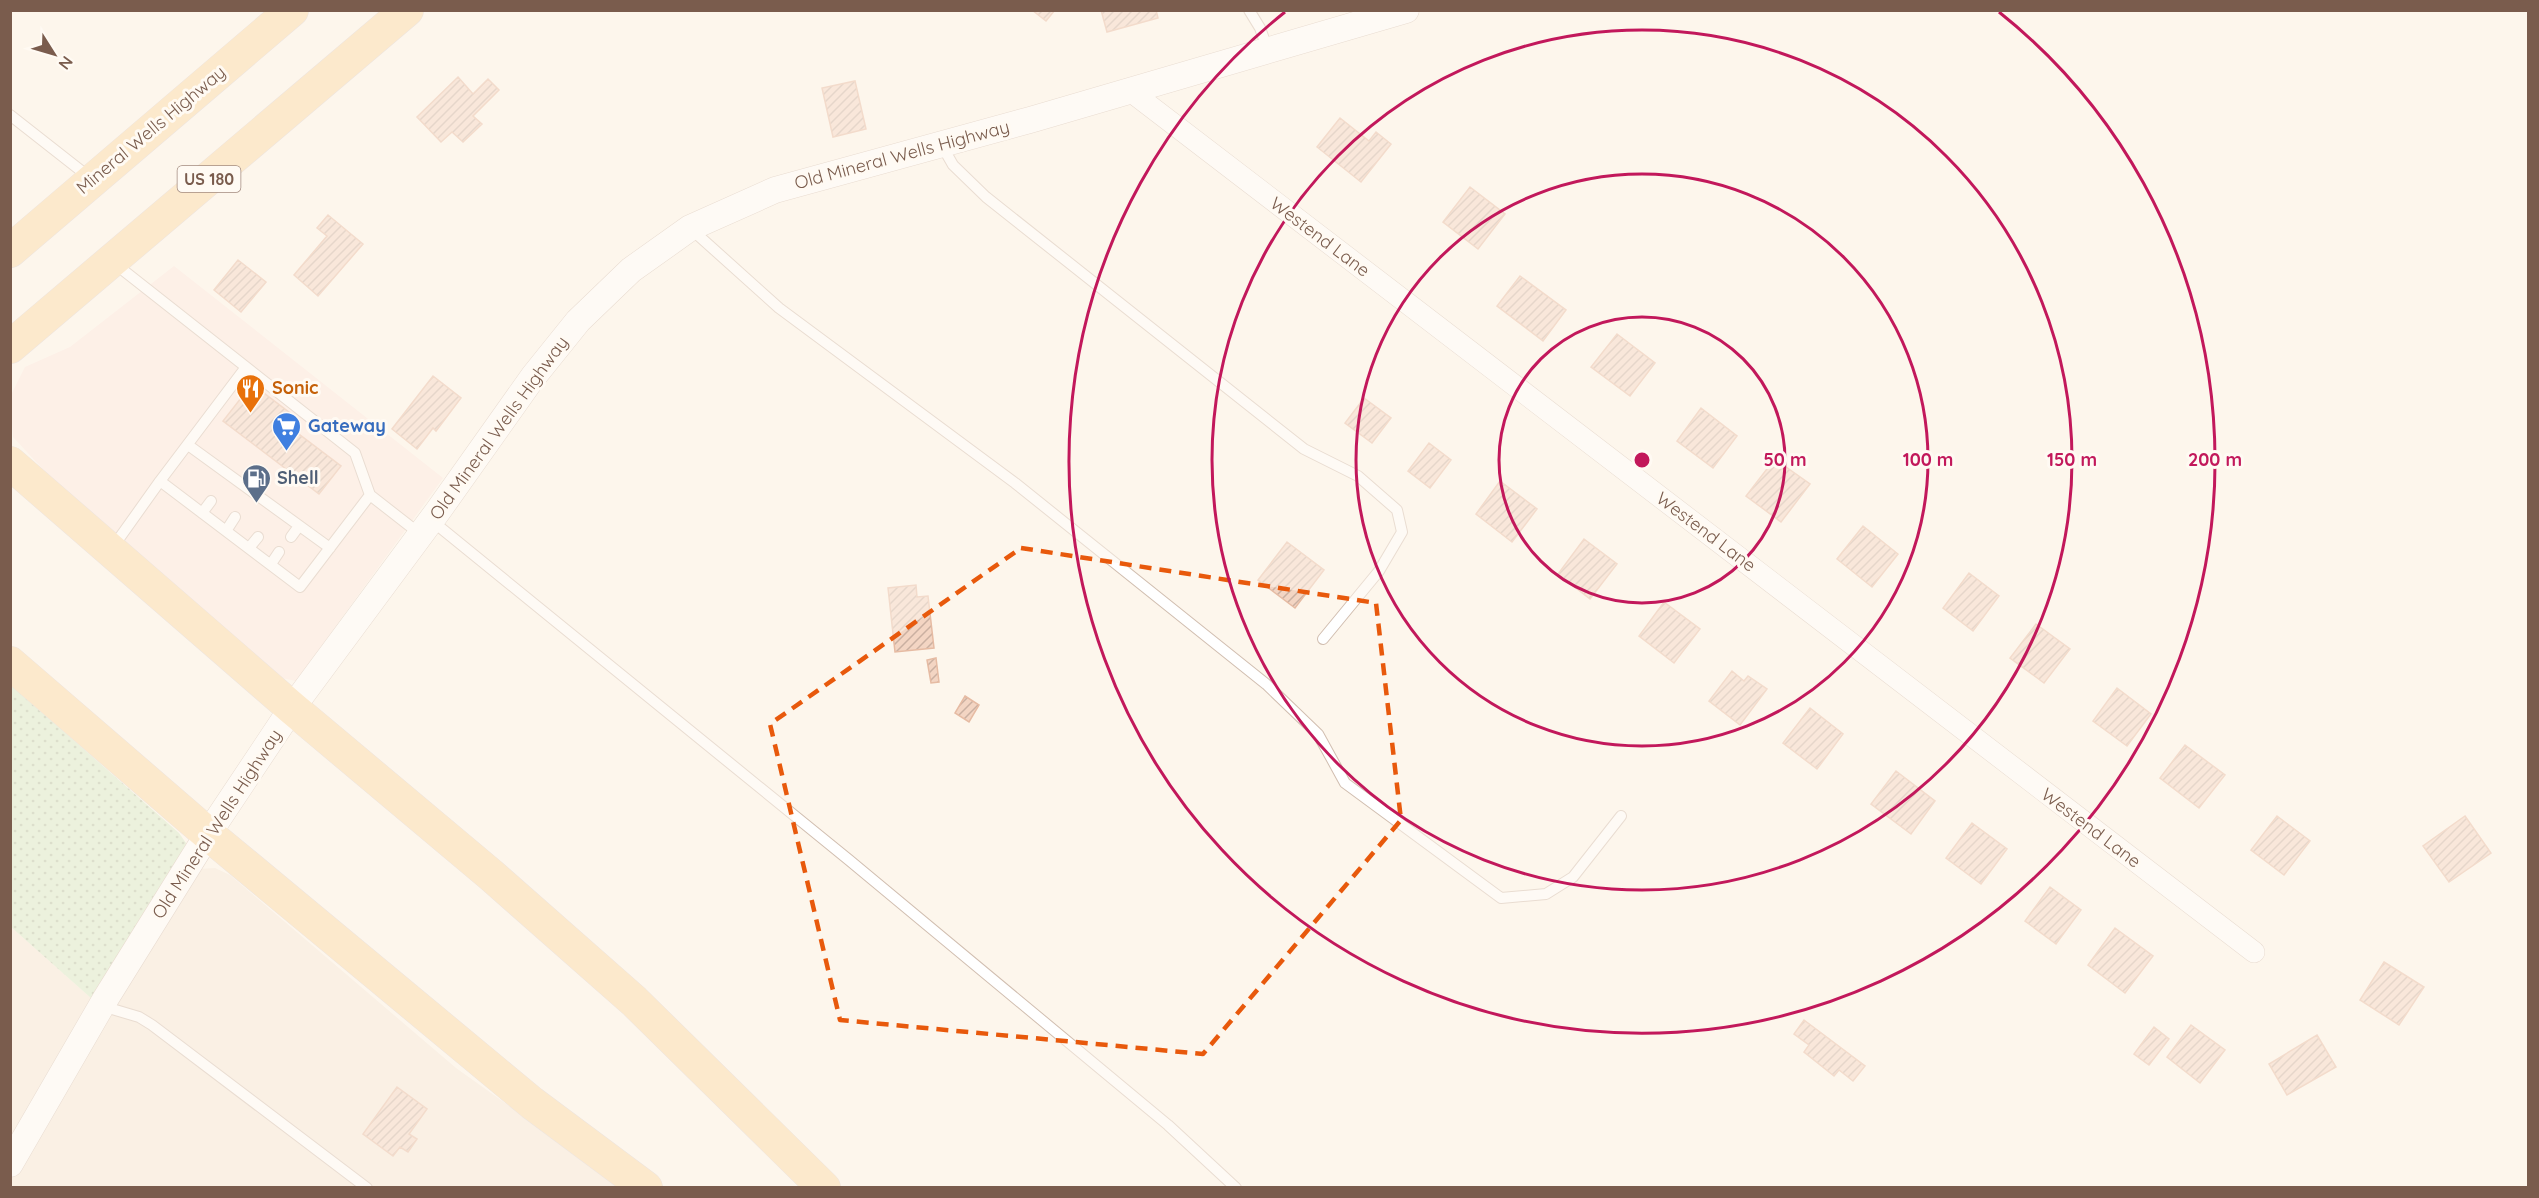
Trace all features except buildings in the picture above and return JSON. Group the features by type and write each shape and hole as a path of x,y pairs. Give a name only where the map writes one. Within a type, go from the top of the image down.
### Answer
{"main road":[{"name":"Mineral Wells Highway","path":"10,250 292,10"},
{"name":"US 180","path":"13,348 407,10"},
{"path":"10,463 292,708 491,875 634,1001 824,1188"},
{"path":"10,663 208,834 532,1104 646,1188"}],"street":[{"name":"Old Mineral Wells Highway","path":"10,1164 102,1006 208,834 292,708 533,377 578,321 631,270 690,228 775,190 1406,10"},
{"name":"Westend Lane","path":"1129,90 2254,952"}],"lane":[{"path":"1249,10 1269,50"},
{"path":"10,115 92,179"},
{"path":"941,144 953,165 986,196 1304,449 1359,476 1397,510 1402,532 1379,571 1323,639"},
{"path":"690,228 779,308 1015,483 1266,684 1318,734 1345,783 1501,898 1546,894 1573,877 1621,816"},
{"path":"112,261 355,453 369,495 426,527 849,860 1168,1125 1236,1188"},
{"path":"110,551 246,367"},
{"path":"188,445 250,497 278,510 330,548"},
{"path":"160,481 300,587 369,495"},
{"path":"202,513 211,501"},
{"path":"271,520 278,510"},
{"path":"226,531 236,517"},
{"path":"291,537 299,526"},
{"path":"249,548 258,537"},
{"path":"271,564 279,552"},
{"path":"102,1006 139,1017 367,1188"}],"highlighted area":[{"path":"1021,548 1376,603 1401,820 1203,1054 840,1020 770,724"}],"shaded area":[{"path":"174,266 443,478 296,681 267,675 79,508 13,437 10,397 25,367 70,347"},
{"path":"215,868 230,875 456,1068 550,1135 617,1187 11,1188 10,1180 199,869"},
{"path":"11,927 92,999 11,1136"}],"green space":[{"path":"11,685 179,833 186,843 184,857 92,999 11,927"}],"place":[{"name":"Sonic","path":"251,414"},
{"name":"Gateway","path":"287,452"},
{"name":"Shell","path":"256,504"}]}
